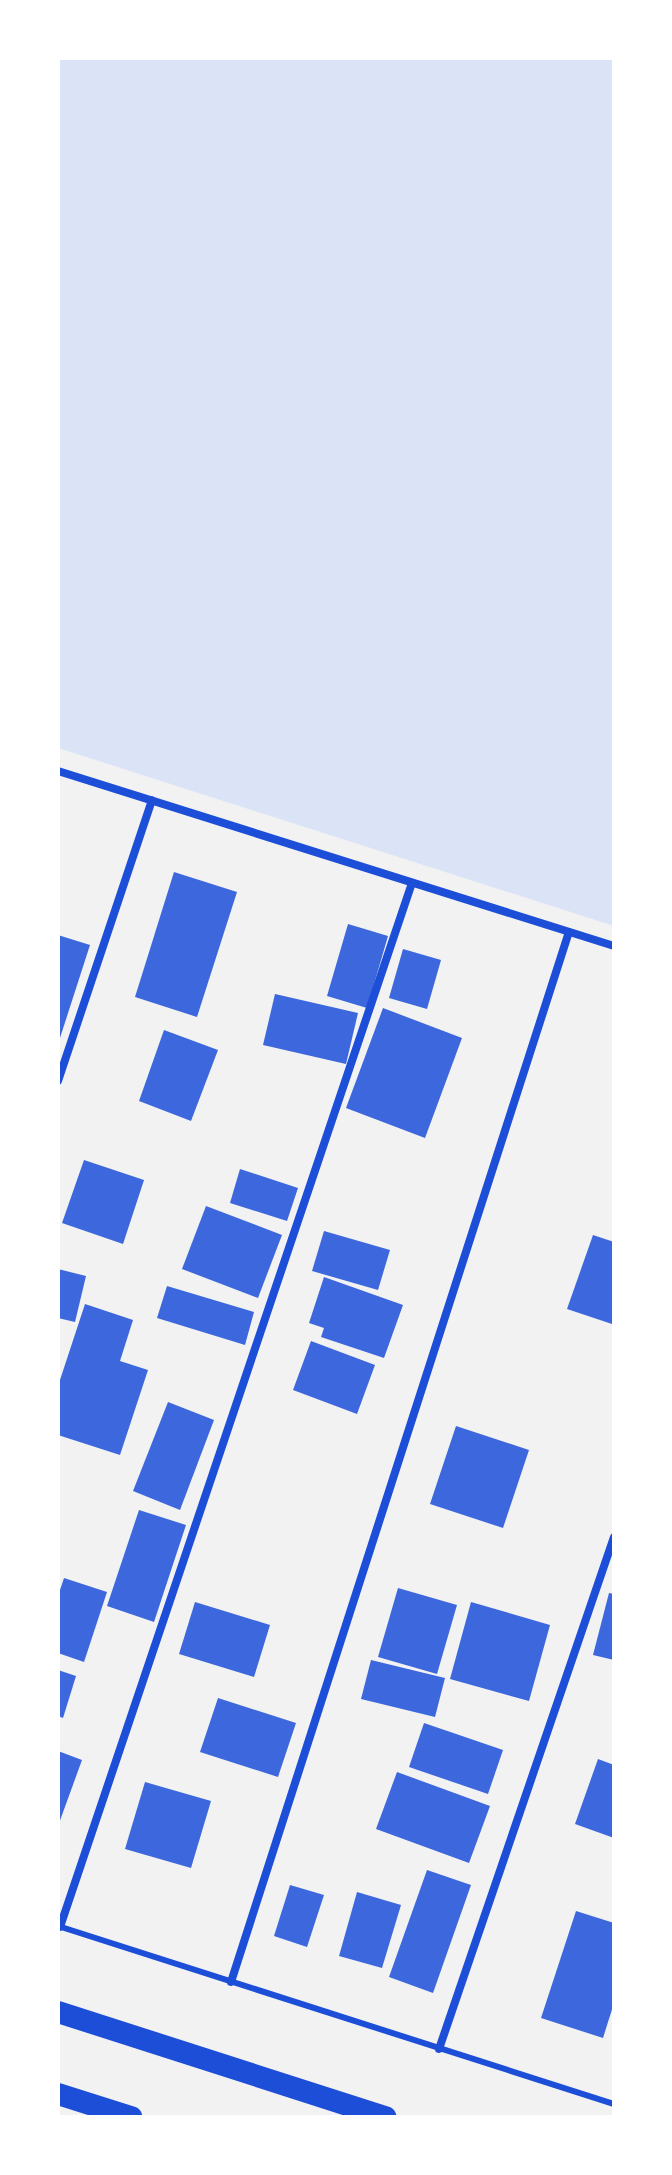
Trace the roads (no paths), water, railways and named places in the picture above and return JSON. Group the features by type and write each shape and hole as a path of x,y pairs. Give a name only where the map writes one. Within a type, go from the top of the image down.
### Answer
{"highway":[{"path":"58,2012 386,2117"},
{"path":"58,2094 131,2117"}],"street":[{"path":"58,771 614,946"},
{"path":"58,1081 152,800"},
{"path":"59,1926 412,883"},
{"path":"231,1982 569,932"},
{"path":"439,2049 614,1537"}],"lane":[{"path":"59,1926 614,2104"}]}
